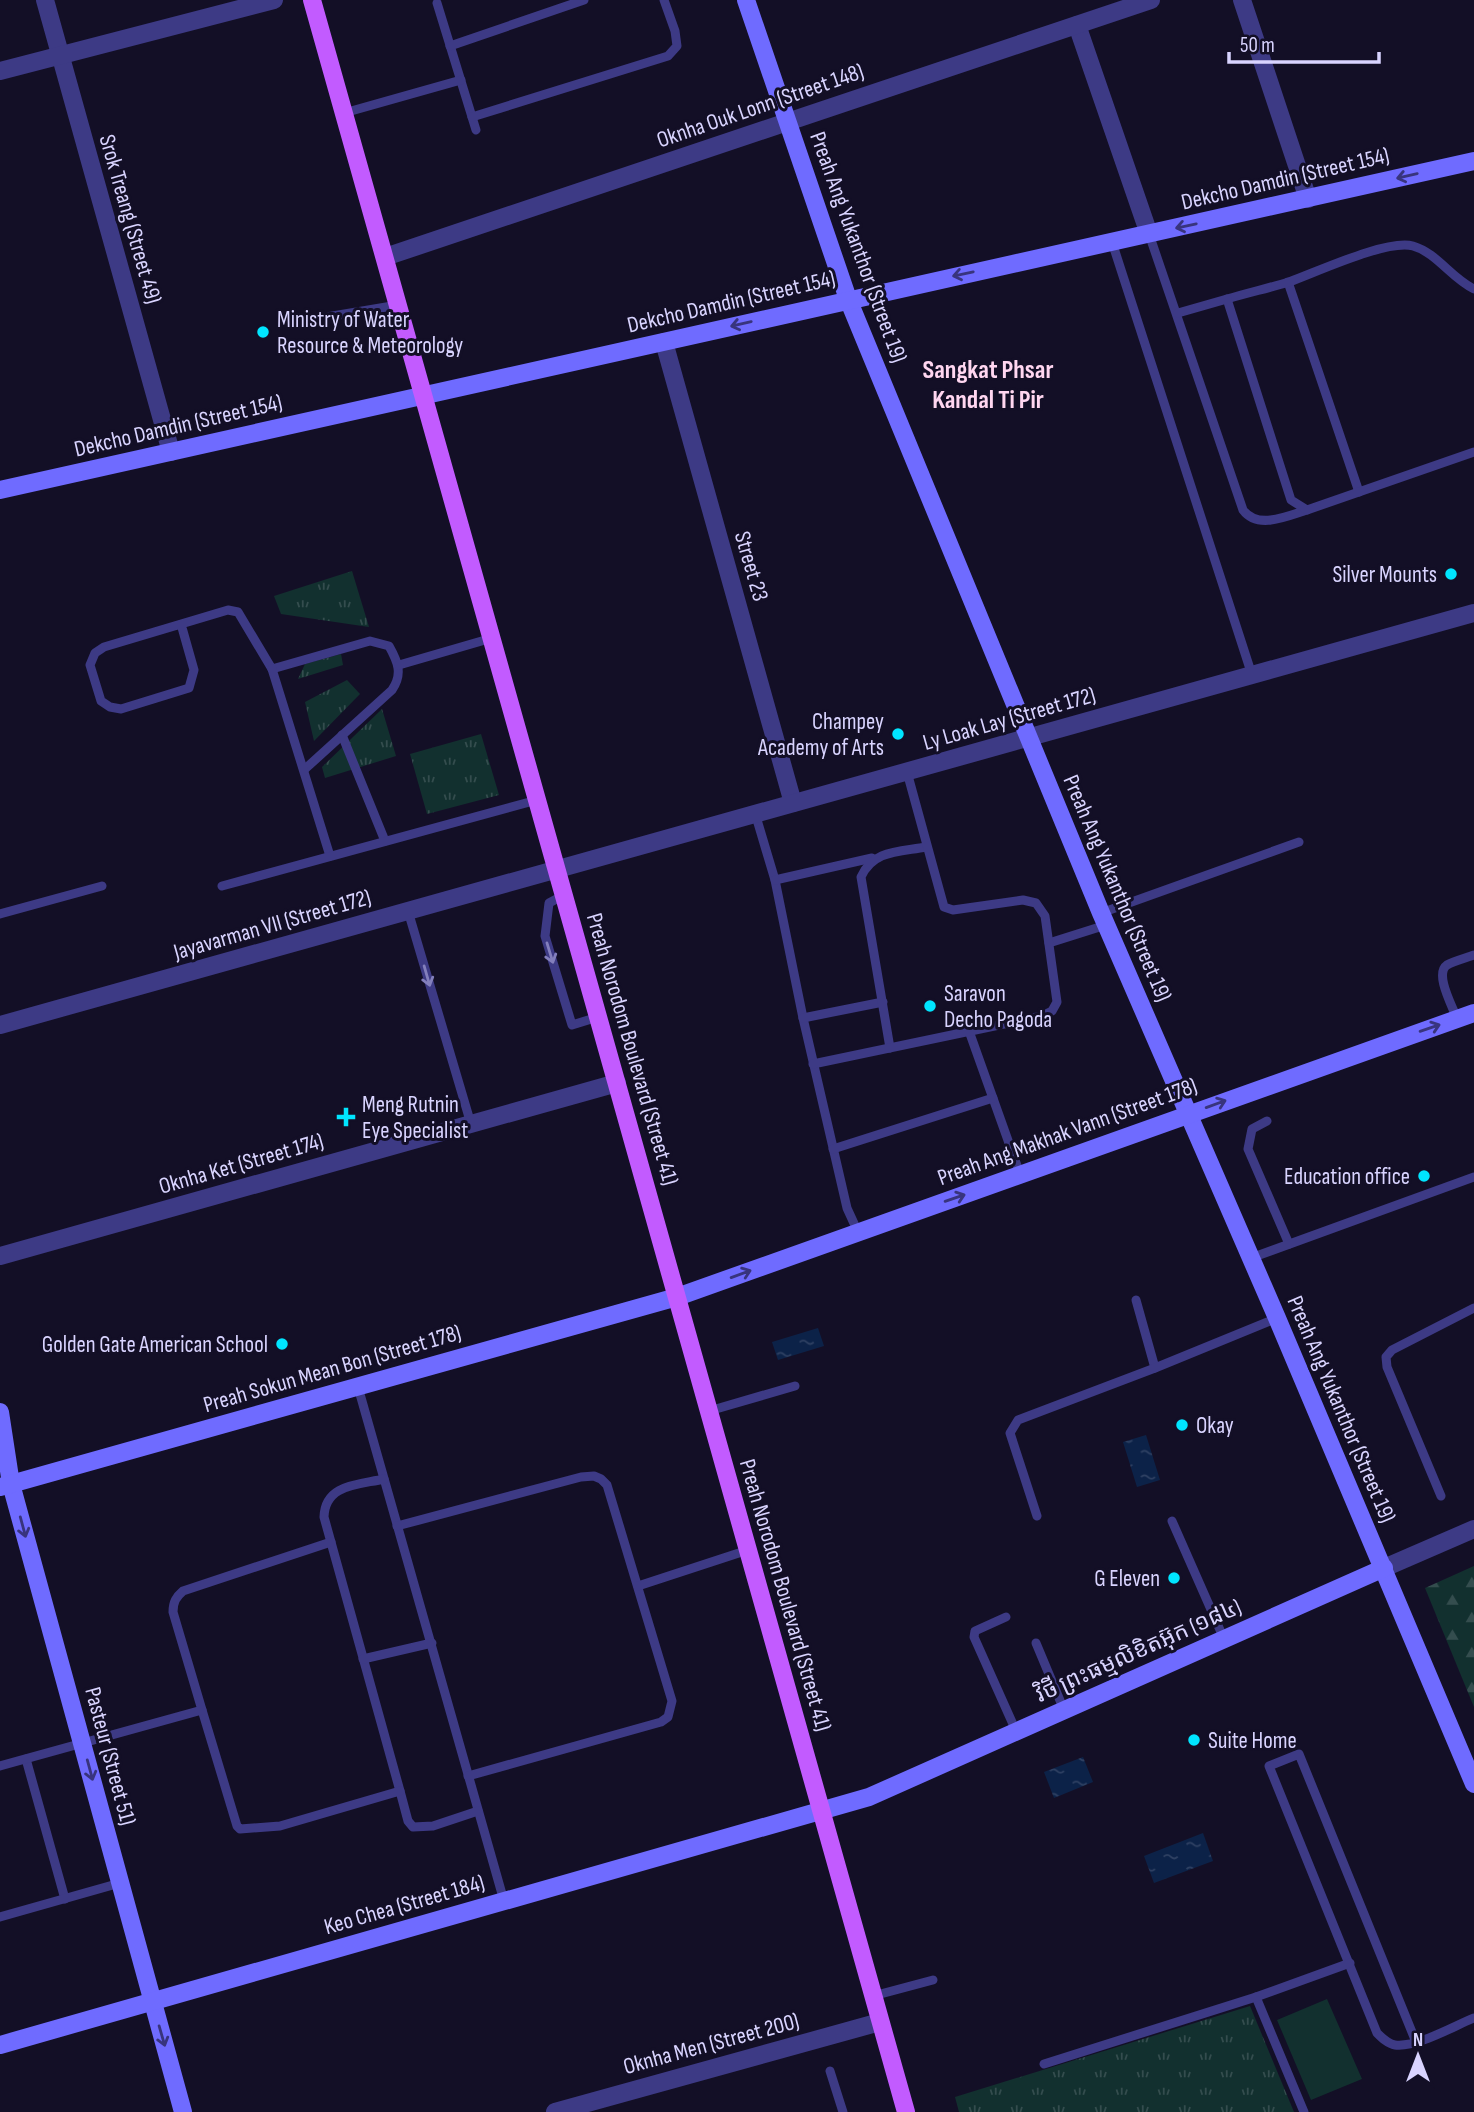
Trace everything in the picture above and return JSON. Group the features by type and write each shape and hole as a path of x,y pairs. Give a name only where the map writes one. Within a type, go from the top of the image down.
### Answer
{"main road":[{"name":"Preah Norodom Boulevard (Street 41)","path":"312,0 906,2112"}],"street":[{"name":"Srok Treang (Street 49)","path":"45,0 171,452"},
{"path":"0,71 274,0"},
{"name":"Preah Ang Yukanthor (Street 19)","path":"746,0 848,299 1104,919 1277,1318 1474,1784"},
{"name":"Oknha Ouk Lonn (Street 148)","path":"384,257 1151,0"},
{"path":"1242,0 1308,199"},
{"path":"1077,25 1149,234"},
{"name":"Dekcho Damdin (Street 154)","path":"0,491 1474,161"},
{"name":"Street 23","path":"664,342 793,803"},
{"name":"Ly Loak Lay (Street 172)","path":"557,869 1474,613"},
{"name":"Jayavarman VII (Street 172)","path":"0,1025 557,869"},
{"name":"Preah Ang Makhak Vann (Street 178)","path":"677,1297 1466,1016"},
{"name":"Oknha Ket (Street 174)","path":"0,1256 617,1083"},
{"name":"Preah Sokun Mean Bon (Street 178)","path":"6,1485 677,1297"},
{"name":"Pasteur (Street 51)","path":"0,1412 6,1485 82,1741 183,2112"},
{"name":"វិថី ព្រះធម្មលិខិតអ៊ុក (១៨៤)","path":"821,1811 869,1797 1474,1530"},
{"name":"Keo Chea (Street 184)","path":"0,2045 821,1811"},
{"name":"Oknha Men (Street 200)","path":"555,2112 880,2022"}],"lane":[{"path":"450,46 584,0"},
{"path":"472,117 668,56 677,46 675,31 664,0"},
{"path":"437,3 477,130"},
{"path":"344,113 461,80"},
{"path":"1149,234 1243,510 1248,517 1269,521 1474,452"},
{"path":"1112,242 1252,675"},
{"path":"1178,313 1287,282 1387,246 1410,245 1428,251 1462,284 1474,289"},
{"path":"1287,282 1359,492"},
{"path":"1227,299 1291,500 1307,510"},
{"path":"291,323 398,305"},
{"path":"181,624 194,670 189,688 121,709 110,707 101,701 90,665 95,653 104,647 181,624 228,610 237,612 272,669 330,856"},
{"path":"399,665 492,638"},
{"path":"272,669 370,641 389,646 399,665 398,681 392,690 305,769"},
{"path":"342,735 384,841"},
{"path":"813,1064 1042,1016 1052,1010 1057,1002 1045,916 1036,903 1023,900 953,910 944,907 907,772"},
{"path":"222,886 537,800"},
{"path":"755,813 775,880 813,1064 847,1208 858,1232"},
{"path":"1049,943 1299,842"},
{"path":"775,880 926,846"},
{"path":"875,858 867,865 861,877 890,1048"},
{"path":"0,914 102,886"},
{"path":"564,895 549,903 545,936 572,1025 598,1017"},
{"path":"408,911 471,1124"},
{"path":"1466,1016 1441,978 1446,966 1474,956"},
{"path":"803,1018 883,1002"},
{"path":"969,1031 1020,1174"},
{"path":"833,1149 993,1098"},
{"path":"1266,1121 1251,1129 1248,1149 1289,1244"},
{"path":"1251,1258 1474,1177"},
{"path":"1136,1300 1155,1368"},
{"path":"1441,1496 1387,1367 1386,1357 1392,1350 1474,1308"},
{"path":"1037,1516 1010,1433 1018,1420 1277,1318"},
{"path":"709,1412 795,1386"},
{"path":"358,1387 504,1901"},
{"path":"397,1526 581,1476 601,1479 607,1485 672,1701 668,1717 661,1722 468,1776"},
{"path":"384,1479 332,1494 325,1504 324,1517 408,1821 413,1827 433,1826 478,1811"},
{"path":"1172,1521 1224,1639"},
{"path":"331,1542 183,1591 177,1596 173,1612 240,1829 280,1826 400,1791"},
{"path":"638,1586 748,1550"},
{"path":"1006,1617 975,1631 974,1637 1016,1731"},
{"path":"363,1659 432,1643"},
{"path":"1036,1643 1064,1710"},
{"path":"0,1766 82,1741 202,1710"},
{"path":"1416,2042 1299,1754 1269,1766 1377,2033 1394,2045 1416,2042 1474,2018"},
{"path":"26,1759 65,1899"},
{"path":"0,1917 120,1883"},
{"path":"1044,2064 1256,1997 1350,1964"},
{"path":"873,1996 933,1980"},
{"path":"1256,1997 1304,2112"},
{"path":"830,2071 843,2112"}],"green space":[{"path":"352,571 369,627 281,614 274,596"},
{"path":"341,654 343,665 298,679 305,664"},
{"path":"347,680 360,694 314,741 305,702"},
{"path":"382,709 396,756 325,778 322,767"},
{"path":"481,734 499,795 427,814 410,754"},
{"path":"1474,1566 1474,1707 1425,1588"},
{"path":"1327,1999 1362,2079 1311,2100 1277,2020"},
{"path":"1250,2006 1294,2112 959,2112 955,2097"}],"water":[{"path":"818,1328 824,1346 778,1360 772,1342"},
{"path":"1146,1435 1160,1480 1137,1487 1123,1442"},
{"path":"1083,1757 1093,1782 1054,1798 1044,1772"},
{"path":"1203,1833 1213,1861 1154,1883 1144,1856"}],"place":[{"name":"Ministry of Water Resource & Meteorology","path":"263,332"},
{"name":"Silver Mounts","path":"1451,574"},
{"name":"Champey Academy of Arts","path":"898,734"},
{"name":"Saravon Decho Pagoda","path":"930,1006"},
{"name":"Meng Rutnin Eye Specialist","path":"346,1117"},
{"name":"Education office","path":"1424,1176"},
{"name":"Golden Gate American School","path":"282,1344"},
{"name":"Okay","path":"1182,1425"},
{"name":"G Eleven","path":"1174,1578"},
{"name":"Suite Home","path":"1194,1740"}],"district":[{"name":"Sangkat Phsar Kandal Ti Pir","path":"988,384"}]}
